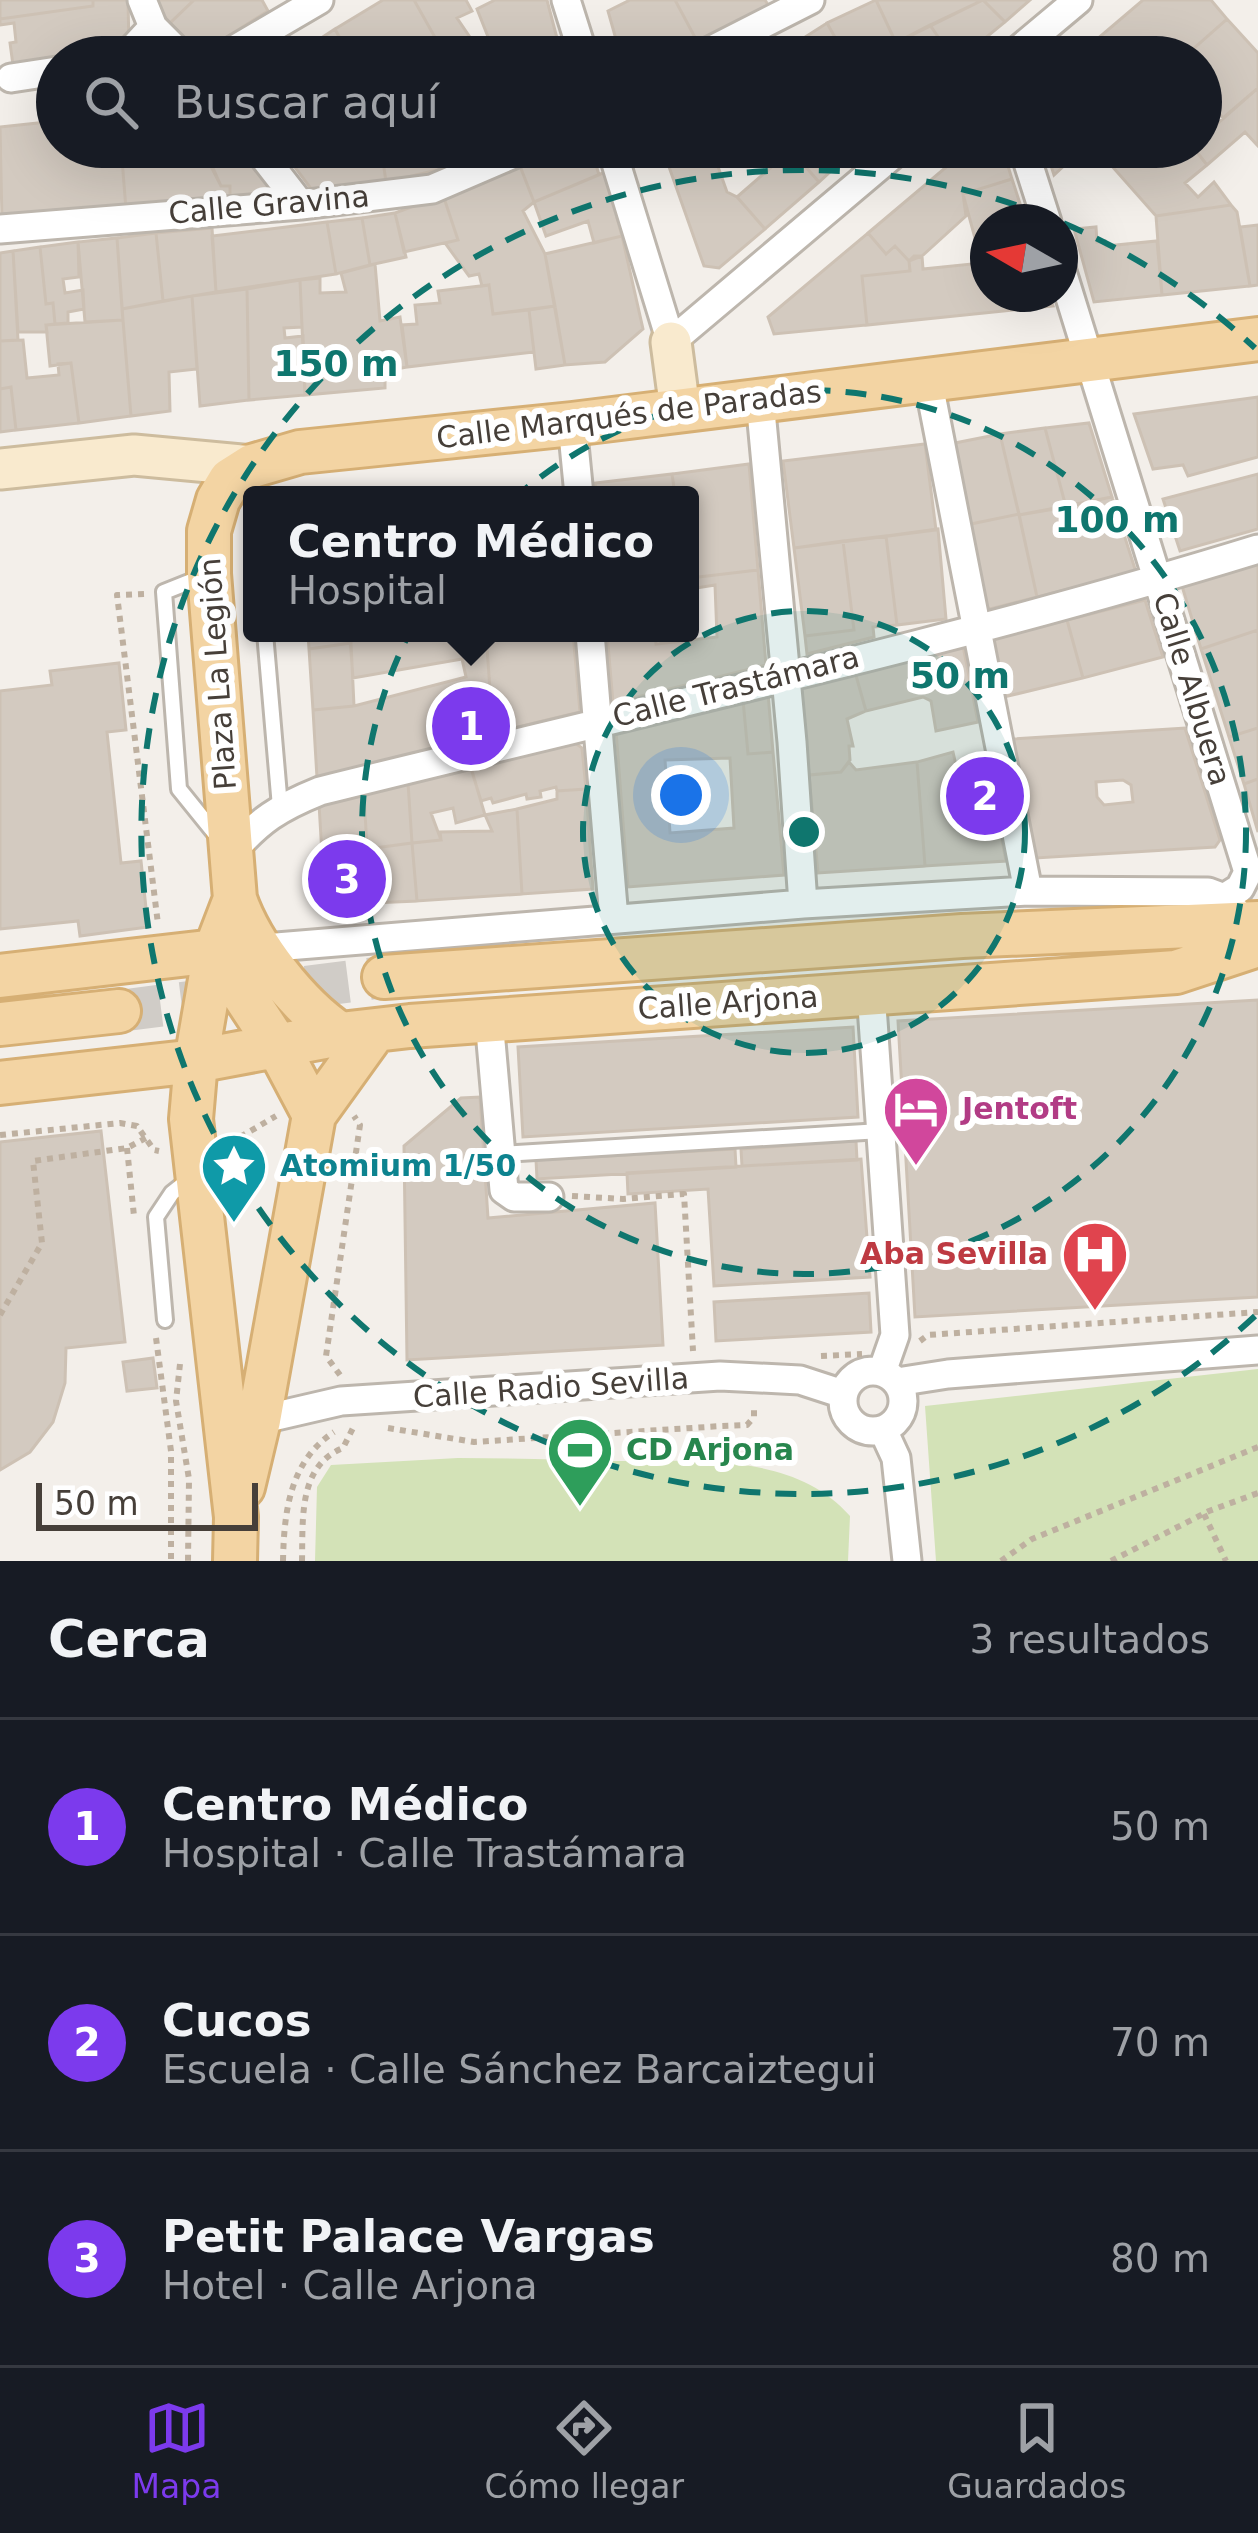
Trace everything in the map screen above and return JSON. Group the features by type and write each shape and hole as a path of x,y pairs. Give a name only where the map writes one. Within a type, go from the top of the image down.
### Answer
{"main road":[{"name":"Calle Marqués de Paradas","path":"0,469 134,455 253,473 320,450 572,424 1258,339"},
{"path":"671,342 680,410"},
{"name":"Plaza La Legión","path":"235,899 209,531 230,480 253,473"},
{"path":"235,899 244,925 309,1010 357,1033 312,1115 259,1420 236,1517"},
{"path":"235,899 215,951 182,1166 236,1517 235,1561"},
{"name":"Calle Arjona","path":"384,977 962,936 1246,922"},
{"name":"Calle Arjona","path":"0,1083 196,1061 357,1033 489,1019 1176,972 1246,922"},
{"path":"0,976 215,951"},
{"path":"215,951 278,1047 312,1115"},
{"path":"0,1024 118,1011"}],"street":[{"path":"142,0 162,36"},
{"path":"258,36 319,0"},
{"path":"566,0 577,36"},
{"path":"739,36 810,0"},
{"path":"1035,36 1078,0"},
{"path":"145,36 153,27"},
{"path":"11,78 36,74"},
{"path":"272,168 301,206"},
{"name":"Calle Gravina","path":"0,229 301,206 432,189 481,168"},
{"path":"617,168 671,342 877,168"},
{"path":"1030,168 1041,204"},
{"name":"Calle Albuera","path":"1074,312 1253,870 1240,888 1246,922"},
{"path":"928,380 1028,891"},
{"path":"760,400 803,904"},
{"path":"572,424 578,486"},
{"name":"Calle Trastámara","path":"231,854 258,822 320,791 977,627 1258,549"},
{"path":"591,642 614,919"},
{"path":"215,951 1028,891 1192,890 1246,922"},
{"path":"871,992 895,1335 889,1377 903,1400 898,1418 883,1430 856,1427 844,1413 843,1394 862,1372 889,1377 948,1374 1258,1350"},
{"path":"489,1019 504,1190 514,1197 544,1202"},
{"name":"Calle Radio Sevilla","path":"259,1420 341,1401 694,1378 800,1380 843,1394"},
{"path":"883,1430 896,1458 907,1561"}],"lane":[{"path":"266,642 280,807"},
{"path":"502,1154 880,1130"},
{"path":"165,1320 156,1217 182,1166"}],"path":[{"path":"0,1136 120,1123 137,1126 154,1150 182,1166 312,1115 356,1116 360,1125 326,1355 340,1370 340,1382"},
{"path":"0,1315 42,1243 33,1160 127,1148 148,1137"},
{"path":"127,1148 135,1236"},
{"path":"544,1202 595,1195 622,1199 684,1194 694,1378"},
{"path":"144,1324 159,1341 165,1388 171,1451 171,1561"},
{"path":"181,1361 176,1401 189,1479 188,1561"},
{"path":"302,1561 310,1474 330,1453 343,1448 354,1425"},
{"path":"283,1561 284,1522 300,1467 314,1445 342,1427"},
{"path":"1001,1561 1032,1539 1258,1447"},
{"path":"1111,1561 1204,1514 1258,1493"},
{"path":"1204,1514 1226,1561"}],"green space":[{"path":"1258,1369 1258,1561 936,1561 925,1406"},
{"name":"CD Arjona","path":"458,1458 709,1462 771,1470 827,1495 850,1516 848,1561 315,1561 317,1487 331,1465"}],"building":[{"path":"0,0 93,0 93,6 0,19"},
{"path":"93,0 128,0 129,36 36,36 36,61 13,65 14,23 0,25 0,19 93,6"},
{"path":"150,0 194,0 170,23"},
{"path":"194,0 262,0 268,11 228,36 183,36 170,23"},
{"path":"383,0 414,0 434,36 339,36 335,29"},
{"path":"414,0 466,0 472,11 457,18 469,36 434,36"},
{"path":"495,0 547,0 556,36 488,36 477,9"},
{"path":"630,0 675,0 694,36 615,36 608,11"},
{"path":"675,0 765,0 770,8 712,36 694,36"},
{"path":"876,0 893,36 834,36 827,23"},
{"path":"876,0 983,0 910,36 893,36"},
{"path":"983,0 1005,22 988,36 938,36 930,25"},
{"path":"983,0 1030,0 1005,22"},
{"path":"1143,0 1211,0 1227,19 1208,36 1101,36"},
{"path":"1227,19 1258,53 1258,88 1223,118 1222,36 1208,36"},
{"path":"827,23 834,36 807,36"},
{"path":"930,25 938,36 909,36"},
{"path":"1258,88 1258,146 1245,132 1222,152 1222,120"},
{"path":"36,123 36,168 123,168 126,209 2,222 0,127"},
{"path":"123,168 212,168 221,186 230,186 230,205 126,209"},
{"path":"213,168 264,168 291,200 230,205 230,186 221,186"},
{"path":"296,168 384,168 386,182 318,198"},
{"path":"384,168 446,168 386,182"},
{"path":"521,168 597,168 599,175 534,202"},
{"path":"521,168 534,202 523,211 545,254 555,306 493,314 489,285 482,286 479,274 469,276 445,243 458,240 443,195"},
{"path":"669,168 718,168 727,192 765,229 719,268 704,266"},
{"path":"770,168 807,168 819,182 765,229 737,197"},
{"path":"807,168 834,168 819,182"},
{"path":"945,168 1009,168 1012,179 963,194 966,216 922,256 909,261 895,246 886,254 868,233"},
{"path":"1114,168 1203,168 1185,183 1198,197 1214,182 1231,205 1156,216"},
{"path":"605,172 622,216 617,218 622,236 594,243 588,221 546,236 534,202"},
{"path":"1012,179 1020,204 970,204 970,220 963,194"},
{"path":"443,195 458,240 404,252 395,213"},
{"path":"1231,205 1237,212 1250,286 1162,295 1156,216"},
{"path":"395,213 406,257 370,265 362,218"},
{"path":"362,218 370,265 336,274 327,222"},
{"path":"327,222 336,274 216,292 212,236"},
{"path":"1258,225 1258,285 1250,286 1240,227"},
{"path":"1096,227 1097,242 1105,241 1106,246 1157,241 1162,295 1094,302 1078,229"},
{"path":"212,228 216,292 163,301 156,233"},
{"path":"156,233 163,301 122,309 117,238"},
{"path":"868,233 886,254 895,246 909,261 910,271 862,276 867,325 774,334 768,317"},
{"path":"622,236 643,329 605,362 565,365 545,254"},
{"path":"117,238 123,320 85,322 78,242"},
{"path":"78,242 79,277 63,279 65,293 83,290 84,309 68,312 68,323 55,324 53,303 46,304 40,247"},
{"path":"40,247 46,304 53,303 55,324 46,325 47,332 18,332 13,251"},
{"path":"13,251 18,340 0,341 0,253"},
{"path":"922,256 923,269 970,264 970,312 994,312 867,325 862,276 910,271 909,261"},
{"path":"375,264 380,321 400,317 407,367 385,371 385,388 305,395 300,280 320,278 320,293 346,292 341,273"},
{"path":"300,280 302,327 284,328 285,338 303,336 305,395 249,400 247,289"},
{"path":"489,285 493,314 529,310 534,352 407,367 402,325 417,324 415,305 440,303 438,291"},
{"path":"247,289 249,400 200,406 192,296"},
{"path":"192,296 197,369 169,372 170,411 131,416 122,309"},
{"path":"555,306 565,365 536,369 529,310"},
{"path":"123,320 131,416 79,423 71,363 50,366 46,325"},
{"path":"23,340 27,378 59,375 58,364 71,363 79,423 16,430 11,387 0,389 0,341"},
{"path":"11,387 16,430 0,432 0,389"},
{"path":"1258,397 1258,457 1188,476 1183,465 1153,469 1134,414"},
{"path":"1089,423 1112,497 1066,507 1045,428"},
{"path":"1045,428 1066,507 1019,515 1000,434"},
{"path":"1000,434 1019,514 971,524 955,443"},
{"path":"925,444 936,530 794,548 783,461"},
{"path":"749,464 758,570 699,577 699,486 674,486 672,474"},
{"path":"672,474 674,486 595,486"},
{"path":"1258,474 1258,529 1180,551 1163,499"},
{"path":"1112,497 1136,572 1037,597 1019,515"},
{"path":"1019,514 1037,597 990,609 971,524"},
{"path":"938,529 946,619 897,625 886,536"},
{"path":"886,536 897,625 873,627 874,637 807,654 805,636 854,630 843,541"},
{"path":"843,541 854,630 805,636 794,548"},
{"path":"1258,562 1258,630 1201,649 1182,586"},
{"path":"758,570 766,665 613,703 608,642 656,644 717,637 715,585 699,588 699,577"},
{"path":"1145,600 1163,657 1083,678 1067,620"},
{"path":"1067,620 1083,678 1004,697 992,639"},
{"path":"1258,630 1258,728 1229,737 1201,649"},
{"path":"309,642 351,642 351,643 309,649"},
{"path":"350,642 487,642 493,733 317,778 313,710 354,706 466,677 462,659 353,678"},
{"path":"487,642 574,642 580,712 493,733"},
{"path":"351,643 354,706 313,710 309,649"},
{"path":"963,646 978,722 936,731 931,701 923,697 866,711 855,672"},
{"path":"119,663 126,730 107,732 121,863 141,861 148,927 80,936 78,921 0,929 0,691 52,685 50,671"},
{"path":"855,672 866,711 847,719 853,746 849,746 850,760 841,772 809,775 801,685"},
{"path":"768,693 773,752 748,754 743,700"},
{"path":"743,700 748,754 773,752 784,875 628,887 616,731","holes":["730,758 734,828 670,833 665,760"]},
{"path":"1185,728 1220,840 1215,847 1036,858 1013,739","holes":["1123,780 1131,785 1133,802 1104,805 1097,797 1096,782"]},
{"path":"1258,728 1258,779 1244,784 1229,737"},
{"path":"574,742 582,748 586,789 557,791 556,787 540,791 541,797 527,799 526,794 493,803 491,798 481,801 471,768"},
{"path":"953,752 962,792 992,790 1006,861 925,866 917,762"},
{"path":"849,762 856,770 917,762 925,866 818,873 809,775 841,772"},
{"path":"471,768 485,815 456,823 453,808 431,813 441,840 412,843 408,783"},
{"path":"1258,779 1258,832 1244,784"},
{"path":"408,783 412,843 367,849 364,794"},
{"path":"586,789 593,889 522,894 517,809 557,799 557,791"},
{"path":"364,794 367,849 322,854 319,804"},
{"path":"517,809 522,894 417,901 412,843 441,840 440,832 492,831 485,815"},
{"path":"412,843 417,901 372,903 367,849"},
{"path":"367,849 372,903 326,907 322,854"},
{"path":"1258,1000 1258,1297 915,1317 898,1021"},
{"path":"853,1027 858,1117 523,1137 518,1047"},
{"path":"480,1097 488,1218 655,1203 663,1345 407,1360 404,1146 461,1098"},
{"path":"101,1131 125,1342 66,1348 65,1383 53,1422 30,1452 0,1470 0,1142"},
{"path":"856,1141 857,1160 742,1166 741,1149"},
{"path":"735,1149 736,1167 537,1179 536,1160"},
{"path":"861,1159 870,1277 714,1286 708,1189 628,1194 627,1173"},
{"path":"869,1293 871,1332 716,1341 714,1302"},
{"path":"153,1358 157,1388 127,1391 123,1362"}],"tunnel":[{"path":"119,1011 384,977"}],"place":[{"name":"Centro Médico","path":"471,726"},
{"name":"Cucos","path":"985,796"},
{"name":"Petit Palace Vargas","path":"347,879"},
{"name":"Jentoft","path":"916,1168"},
{"name":"Atomium 1/50","path":"234,1225"},
{"name":"Aba Sevilla","path":"1095,1313"},
{"name":"CD Arjona","path":"580,1509"}]}
